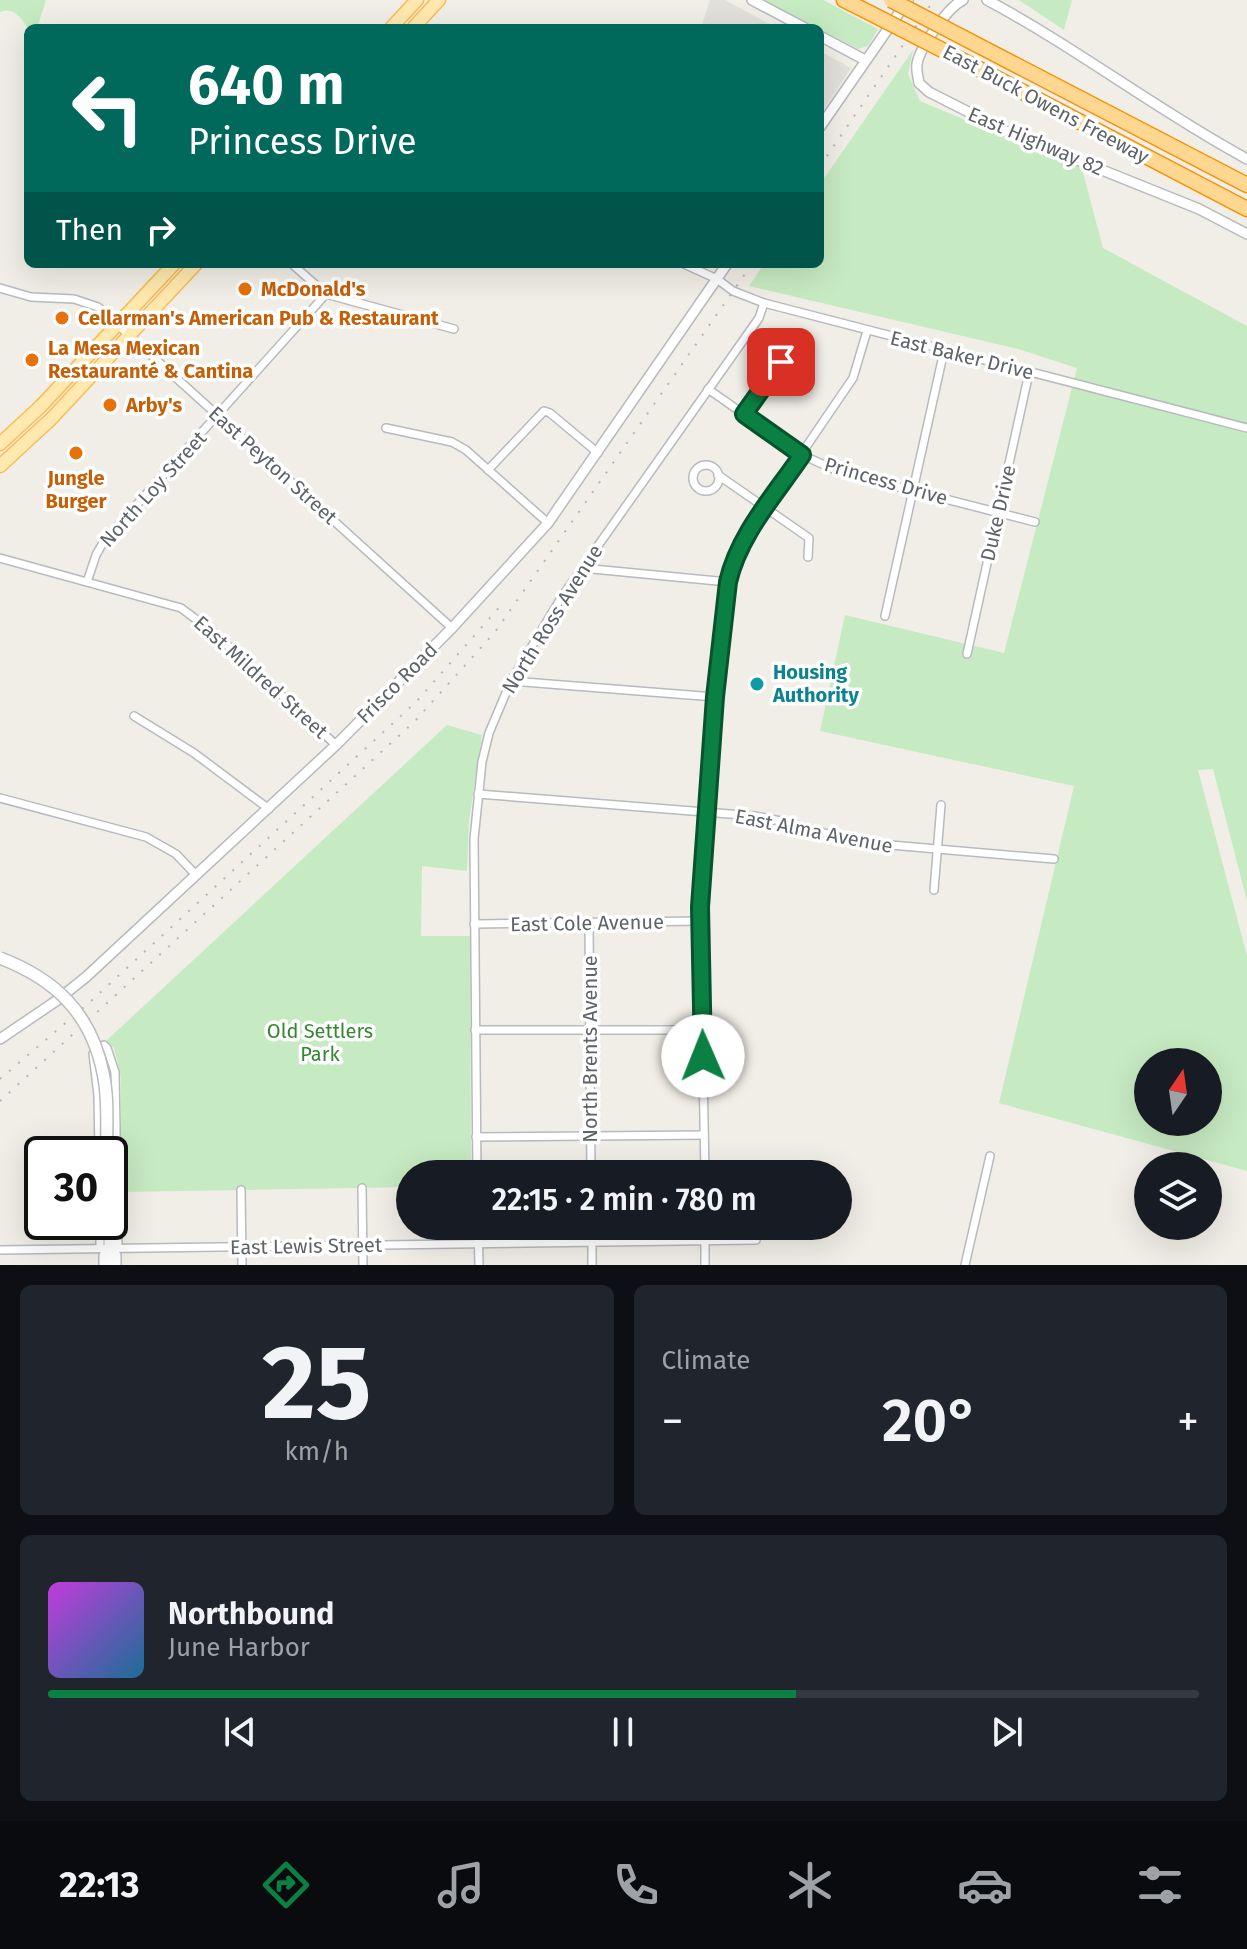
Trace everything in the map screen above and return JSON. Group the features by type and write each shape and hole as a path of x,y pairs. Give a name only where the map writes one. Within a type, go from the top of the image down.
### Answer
{"highway":[{"name":"East Buck Owens Freeway","path":"891,0 1247,185"},
{"name":"East Buck Owens Freeway","path":"851,4 1247,209"}],"main road":[{"path":"395,24 417,0"},
{"path":"417,24 439,0"},
{"path":"0,444 41,406 170,268"},
{"path":"0,466 51,419 192,268"},
{"path":"0,958 24,967 55,987 85,1025 103,1074 106,1136"},
{"path":"109,1240 115,1265"},
{"path":"105,1265 105,1256 110,1247"}],"street":[{"path":"752,0 797,24"},
{"path":"824,121 908,0"},
{"name":"East Highway 82","path":"963,0 950,11 923,49 917,64 919,83 929,92 1010,133 1172,198 1247,234"},
{"path":"987,0 1029,22 1208,138 1247,159"},
{"path":"824,38 865,60"},
{"path":"297,268 326,294 454,329"},
{"name":"East Baker Drive","path":"693,268 717,279 733,291 764,303 1247,428"},
{"name":"Frisco Road","path":"0,1039 86,977 269,809 452,628 548,523 724,268"},
{"name":"East Peyton Street","path":"0,288 31,297 89,302 119,324 452,628"},
{"name":"North Loy Street","path":"87,582 104,541 326,294"},
{"name":"North Ross Avenue","path":"477,1160 474,839 489,733 511,681 561,598 759,318 764,303"},
{"path":"705,1160 701,921 715,697 728,582 742,544 853,378 867,331"},
{"path":"885,616 944,351"},
{"path":"744,414 781,362"},
{"name":"Duke Drive","path":"967,654 1029,373"},
{"name":"Princess Drive","path":"708,389 802,455 840,472 1035,522"},
{"path":"488,470 544,411 598,453"},
{"path":"386,428 452,442 548,523"},
{"path":"718,475 809,538 808,557"},
{"name":"East Mildred Street","path":"0,558 166,602 194,616 336,745"},
{"path":"582,568 728,582"},
{"path":"511,681 715,697"},
{"path":"134,716 194,753 269,809"},
{"name":"East Alma Avenue","path":"478,794 707,812 786,822 856,842 1054,859"},
{"path":"0,798 146,837 176,854 196,875"},
{"path":"934,890 941,805"},
{"name":"East Cole Avenue","path":"474,924 701,921"},
{"name":"North Brents Avenue","path":"589,924 591,1160"},
{"path":"475,1030 718,1030"},
{"path":"99,1136 93,1054 104,1045 115,1072 113,1136"},
{"path":"476,1137 704,1135"},
{"path":"965,1265 990,1156"},
{"path":"362,1188 363,1265"},
{"path":"241,1190 242,1265"},
{"path":"110,1240 110,1247"},
{"path":"478,1240 479,1265"},
{"path":"705,1240 705,1265"},
{"name":"East Lewis Street","path":"0,1250 705,1240"},
{"path":"592,1243 592,1265"}],"shaded area":[{"path":"710,0 725,0 770,24 702,24"},
{"path":"824,53 851,68 824,109"}],"green space":[{"path":"0,0 46,0 38,24 25,24 13,12 0,12"},
{"path":"764,0 823,0 878,29 868,46 858,49 824,31 824,24 810,24"},
{"path":"1019,0 1072,0 1064,30"},
{"path":"913,50 908,74 920,101 1082,169 1103,248 1247,326 1247,901 1213,769 1198,770 1247,956 1247,1171 1222,1164 1222,1152 1178,1152 999,1103 1074,786 820,731 845,615 1004,653 1077,368 1018,349 749,286 761,268 824,268 824,178"},
{"name":"Old Settlers Park","path":"447,725 482,735 469,821 467,871 422,866 421,936 470,936 471,1160 396,1160 396,1187 128,1192 128,1136 121,1136 121,1077 114,1048 106,1041"}],"railway":[{"path":"824,160 934,0"},
{"path":"0,1101 414,722 495,632 749,268"},
{"path":"0,1079 90,1002 416,702 503,603"}],"place":[{"name":"McDonald's","path":"245,289"},
{"name":"Cellarman's American Pub & Restaurant","path":"62,318"},
{"name":"La Mesa Mexican Restauranté & Cantina","path":"32,360"},
{"name":"Arby's","path":"110,405"},
{"name":"Jungle Burger","path":"76,453"},
{"name":"Housing Authority","path":"757,684"}],"route":[{"path":"703,1056 700,907 715,697 728,582 746,535 802,455 744,414 781,362"}]}
